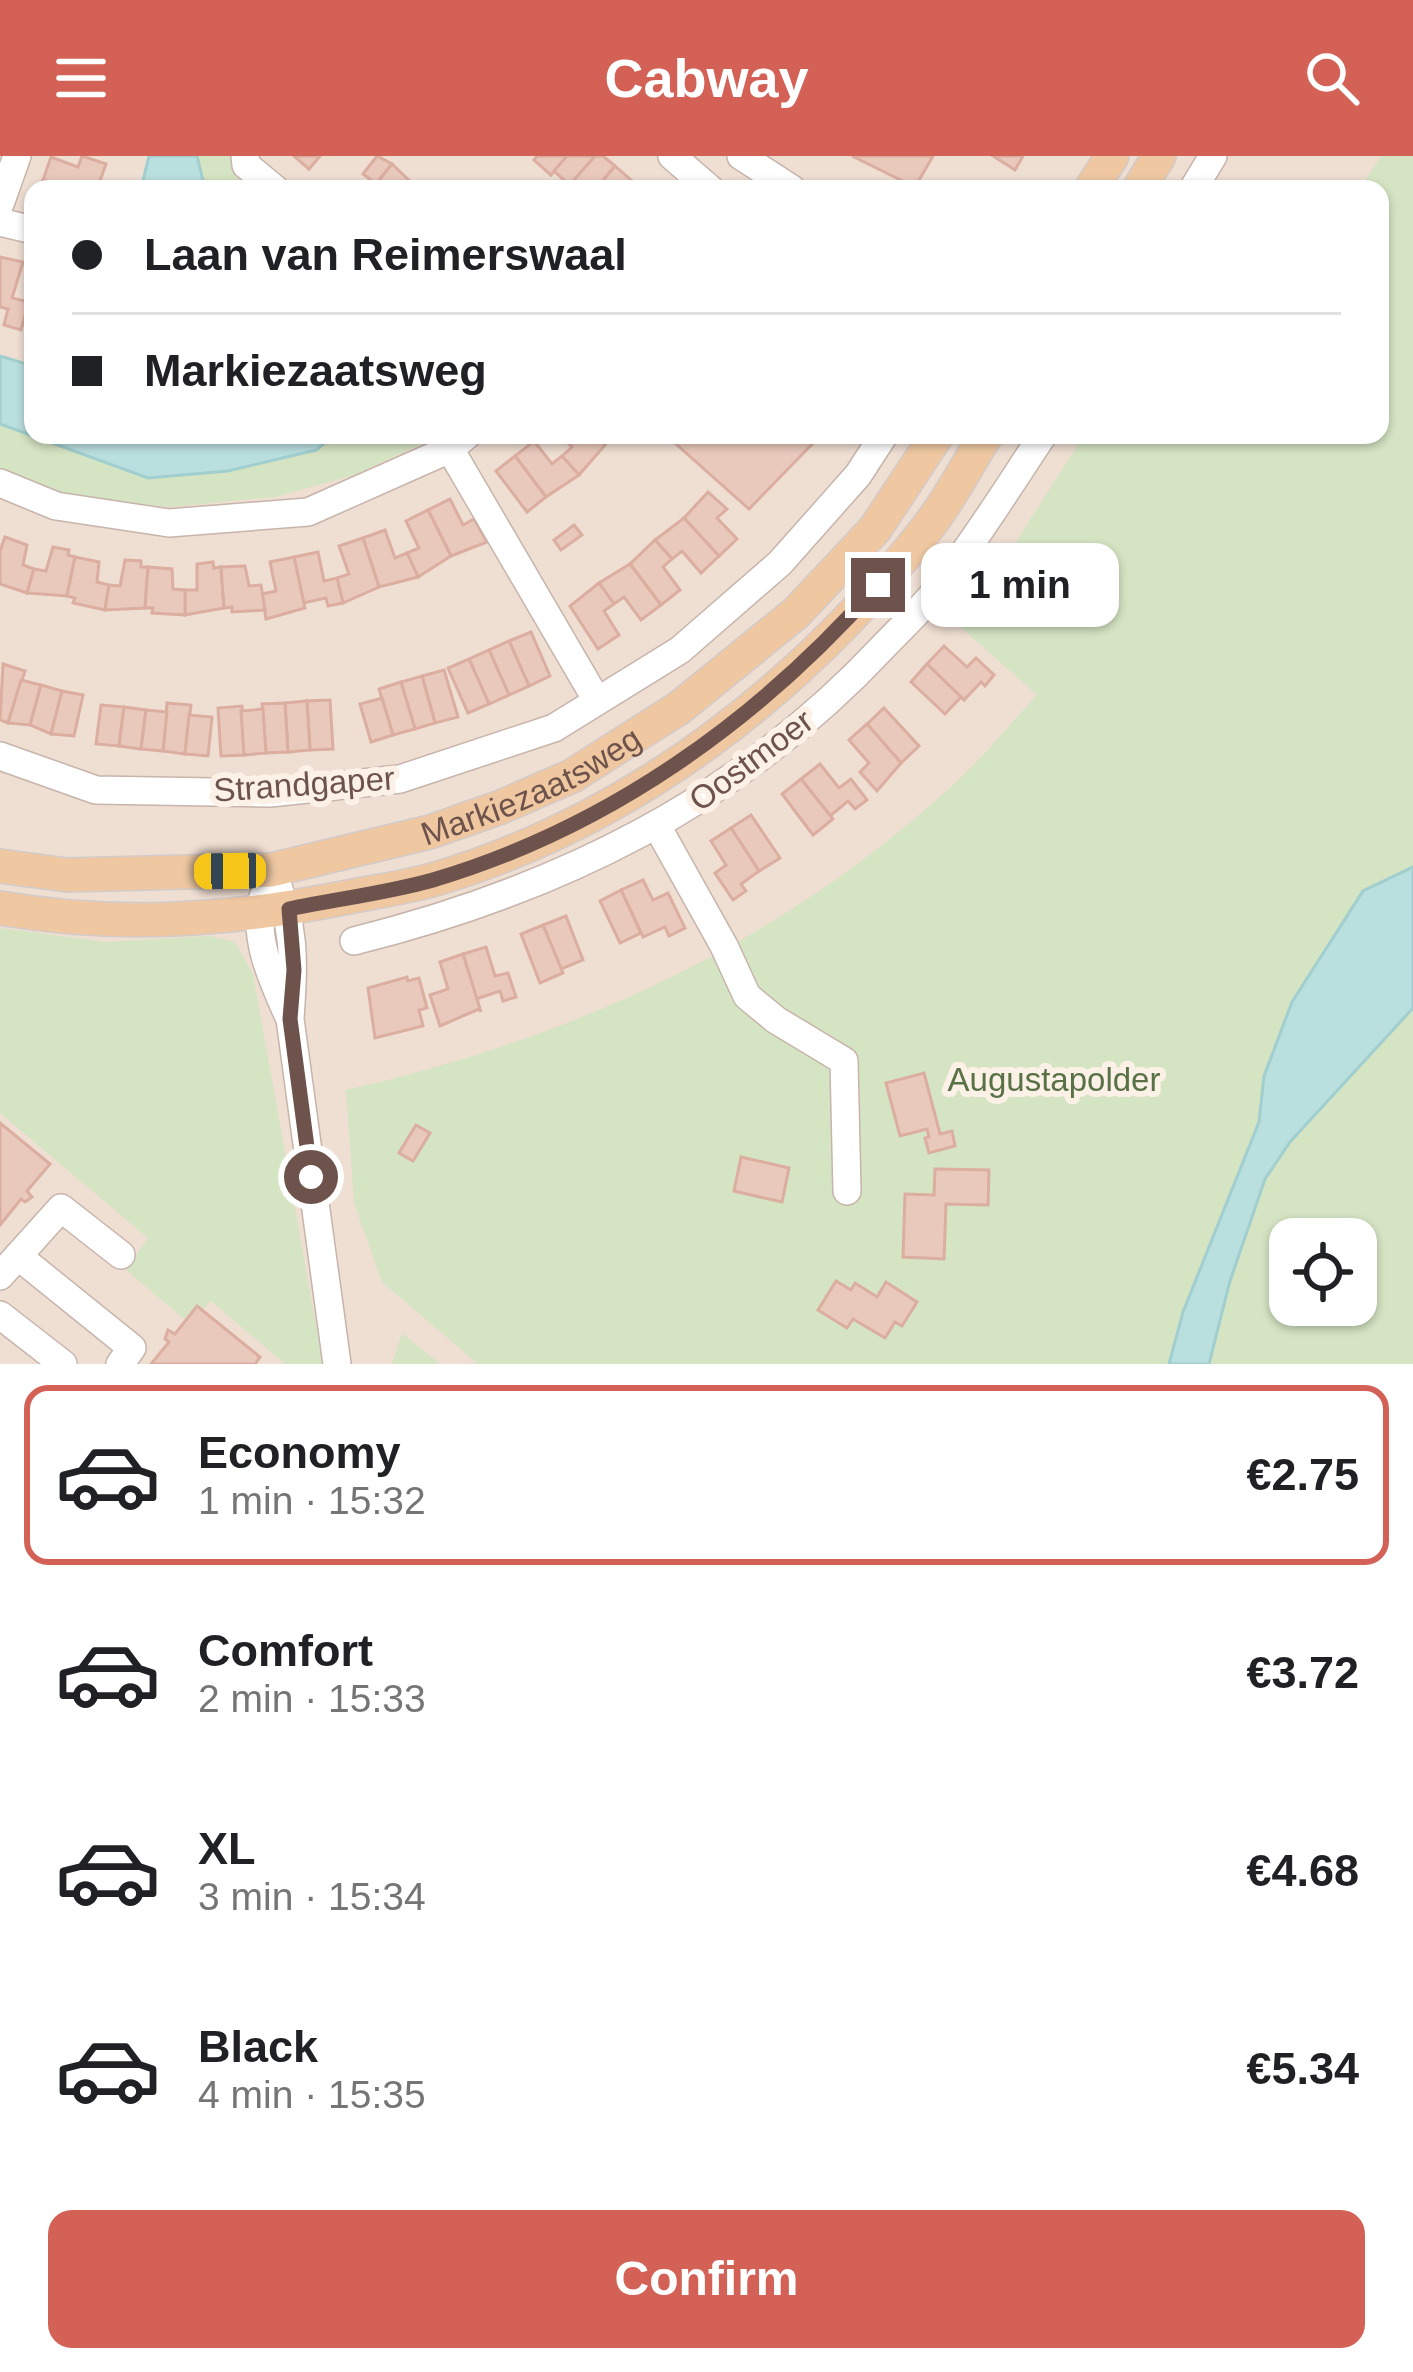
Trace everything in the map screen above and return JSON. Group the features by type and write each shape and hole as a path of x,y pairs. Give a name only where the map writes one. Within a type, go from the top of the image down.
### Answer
{"main road":[{"name":"Markiezaatsweg","path":"0,866 67,875 271,870 430,832 572,776 679,708 796,613 875,530 931,444"},
{"name":"Markiezaatsweg","path":"0,908 145,922 274,911 431,880 535,842 652,782 726,729 825,645 930,525 980,444"}],"street":[{"path":"0,204 17,156"},
{"path":"245,156 246,165 264,180"},
{"path":"672,156 700,180"},
{"path":"719,180 740,156 778,180"},
{"path":"0,483 56,506 169,523 308,512 454,444"},
{"path":"459,444 596,699"},
{"name":"Strandgaper","path":"0,756 96,790 270,794 400,779 554,728 680,650 779,563 858,475 878,444"},
{"name":"Oostmoer","path":"354,940 435,920 522,889 657,826 723,787 850,682 937,590 1037,444"},
{"path":"657,826 747,996 776,1020 844,1061 847,1191"},
{"path":"271,870 274,911 267,968 290,1019 337,1364"},
{"path":"120,1364 132,1348 9,1266 61,1208 121,1255"},
{"path":"0,1315 62,1364"}],"shaded area":[{"path":"0,156 1398,156 1383,180 24,180 24,444 1100,444 1073,687 562,1364 0,1364"}],"green space":[{"path":"197,156 235,156 235,176 241,180 203,180"},
{"name":"Augustapolder","path":"1381,156 1413,156 1413,1364 478,1364 382,1282 354,1203 346,1090 513,1043 672,977 820,890 890,839 956,782 1037,695 956,623 1000,567 1078,444 1389,444 1389,180 1366,180"},
{"path":"0,424 24,433 24,444 55,444 148,478 228,471 316,450 323,444 421,444 354,475 275,497 169,507 60,498 0,473"},
{"path":"0,928 106,942 209,936 235,942 253,974 323,1364 285,1364 211,1301 190,1324 126,1270 148,1238 0,1113"},
{"path":"402,1333 440,1364 392,1364"}],"water":[{"path":"149,156 197,156 203,180 143,180"},
{"path":"0,356 24,363 24,433 0,424"},
{"path":"55,444 323,444 316,450 228,471 148,478"},
{"path":"1413,867 1413,1008 1290,1142 1265,1179 1230,1281 1209,1364 1169,1364 1183,1312 1259,1122 1264,1076 1292,1002 1363,891"}],"building":[{"path":"82,156 106,164 100,180 43,180 51,157 78,167"},
{"path":"294,156 320,156 309,169"},
{"path":"377,156 392,164 379,180 363,174"},
{"path":"537,156 567,156 551,175 534,160"},
{"path":"567,156 595,156 576,180 564,180 554,171"},
{"path":"595,156 615,166 603,180 574,180"},
{"path":"852,156 933,156 919,180 901,180"},
{"path":"993,156 1023,156 1015,170"},
{"path":"392,164 409,180 379,180"},
{"path":"615,166 631,180 603,180"},
{"path":"0,257 23,262 12,298 24,301 21,330 4,325 8,309 0,307"},
{"path":"536,444 552,464 562,456 579,475 546,497 515,456"},
{"path":"569,444 605,445 579,475 562,456 572,447"},
{"path":"676,444 812,444 749,509"},
{"path":"515,456 546,497 527,512 496,471"},
{"path":"708,492 727,509 717,518 737,539 719,556 684,518"},
{"path":"450,499 463,525 474,519 487,542 451,556 428,510"},
{"path":"428,510 451,556 418,577 407,553 419,548 406,521"},
{"path":"684,518 719,556 701,573 682,551 672,559 655,540"},
{"path":"574,525 582,535 561,550 554,540"},
{"path":"385,530 395,558 407,553 418,577 379,587 363,538"},
{"path":"5,537 27,545 23,565 34,569 27,593 0,584"},
{"path":"363,538 379,587 343,603 337,578 349,574 339,546"},
{"path":"655,540 672,559 663,567 680,590 661,605 630,564"},
{"path":"53,547 69,550 68,555 75,557 67,596 27,593 34,569 46,571"},
{"path":"318,552 324,581 337,578 343,603 328,606 326,598 303,603 294,557"},
{"path":"75,557 99,562 97,582 109,585 105,610 73,603 75,598 67,596"},
{"path":"294,557 305,608 266,619 262,594 276,591 270,562"},
{"path":"125,560 141,561 141,567 148,567 145,608 105,610 109,585 120,586"},
{"path":"213,562 214,568 221,567 224,608 185,615 185,590 197,590 197,564"},
{"path":"630,564 661,605 641,620 624,597 614,604 599,583"},
{"path":"245,566 249,586 261,585 265,610 232,612 232,607 224,608 221,567"},
{"path":"148,567 172,569 173,589 185,590 185,615 152,613 153,608 145,608"},
{"path":"599,583 614,604 604,611 619,635 598,649 570,606"},
{"path":"531,632 550,676 529,686 509,641"},
{"path":"509,641 529,686 509,695 489,650"},
{"path":"944,646 967,667 976,658 994,675 964,700 927,664"},
{"path":"489,650 509,695 489,704 469,659"},
{"path":"469,659 489,704 468,713 448,668"},
{"path":"3,664 25,671 8,723 0,720"},
{"path":"927,664 961,697 945,714 911,682"},
{"path":"444,670 458,717 435,723 422,676"},
{"path":"422,676 435,723 415,729 401,682"},
{"path":"21,680 41,685 30,725 8,723"},
{"path":"401,682 415,729 393,735 379,689"},
{"path":"41,685 62,691 51,734 30,725"},
{"path":"62,691 83,695 74,736 51,734"},
{"path":"382,698 393,735 371,742 360,704"},
{"path":"330,700 333,749 310,750 307,701"},
{"path":"307,701 310,750 288,752 285,703"},
{"path":"167,703 191,705 185,754 163,751"},
{"path":"285,703 288,752 266,753 262,704"},
{"path":"101,705 124,707 119,746 96,744"},
{"path":"242,706 244,755 221,756 218,708"},
{"path":"124,707 146,710 141,749 119,746"},
{"path":"884,708 919,746 901,763 867,724"},
{"path":"263,709 266,753 244,755 241,711"},
{"path":"146,710 167,712 163,751 141,749"},
{"path":"189,715 212,717 208,756 185,754"},
{"path":"867,724 901,763 877,791 860,772 869,763 849,740"},
{"path":"820,764 839,788 851,779 867,800 855,809 848,801 830,816 801,779"},
{"path":"801,779 833,819 813,835 782,794"},
{"path":"751,815 780,858 759,871 731,828"},
{"path":"731,828 759,871 741,884 746,891 733,900 715,873 726,865 711,841"},
{"path":"643,880 653,900 668,893 685,928 669,936 665,927 643,937 621,890"},
{"path":"621,890 641,933 620,943 600,901"},
{"path":"566,916 583,960 561,969 543,925"},
{"path":"543,925 563,973 540,983 521,934"},
{"path":"486,947 495,976 508,973 516,997 503,1001 500,991 476,999 463,954"},
{"path":"463,954 481,1012 440,1026 430,995 448,989 440,962"},
{"path":"407,977 408,981 419,978 427,1008 419,1010 423,1026 375,1038 368,988"},
{"path":"924,1073 940,1134 952,1131 955,1146 929,1153 927,1129 900,1136 886,1083"},
{"path":"0,1123 50,1164 27,1191 32,1197 25,1202 21,1199 0,1225"},
{"path":"416,1125 430,1133 413,1161 399,1153"},
{"path":"741,1157 789,1168 782,1202 734,1191"},
{"path":"935,1169 989,1170 988,1205 946,1204 944,1259 903,1257 905,1194 934,1195"},
{"path":"836,1281 851,1290 855,1283 877,1297 886,1282 917,1302 902,1326 895,1322 885,1338 853,1319 847,1328 818,1310"},
{"path":"197,1306 260,1357 255,1364 151,1364 169,1342 165,1339 168,1330 175,1334"}],"route":[{"path":"311,1177 290,1019 294,970 289,909 431,880 535,842 652,782 726,729 825,645 878,585"}]}
